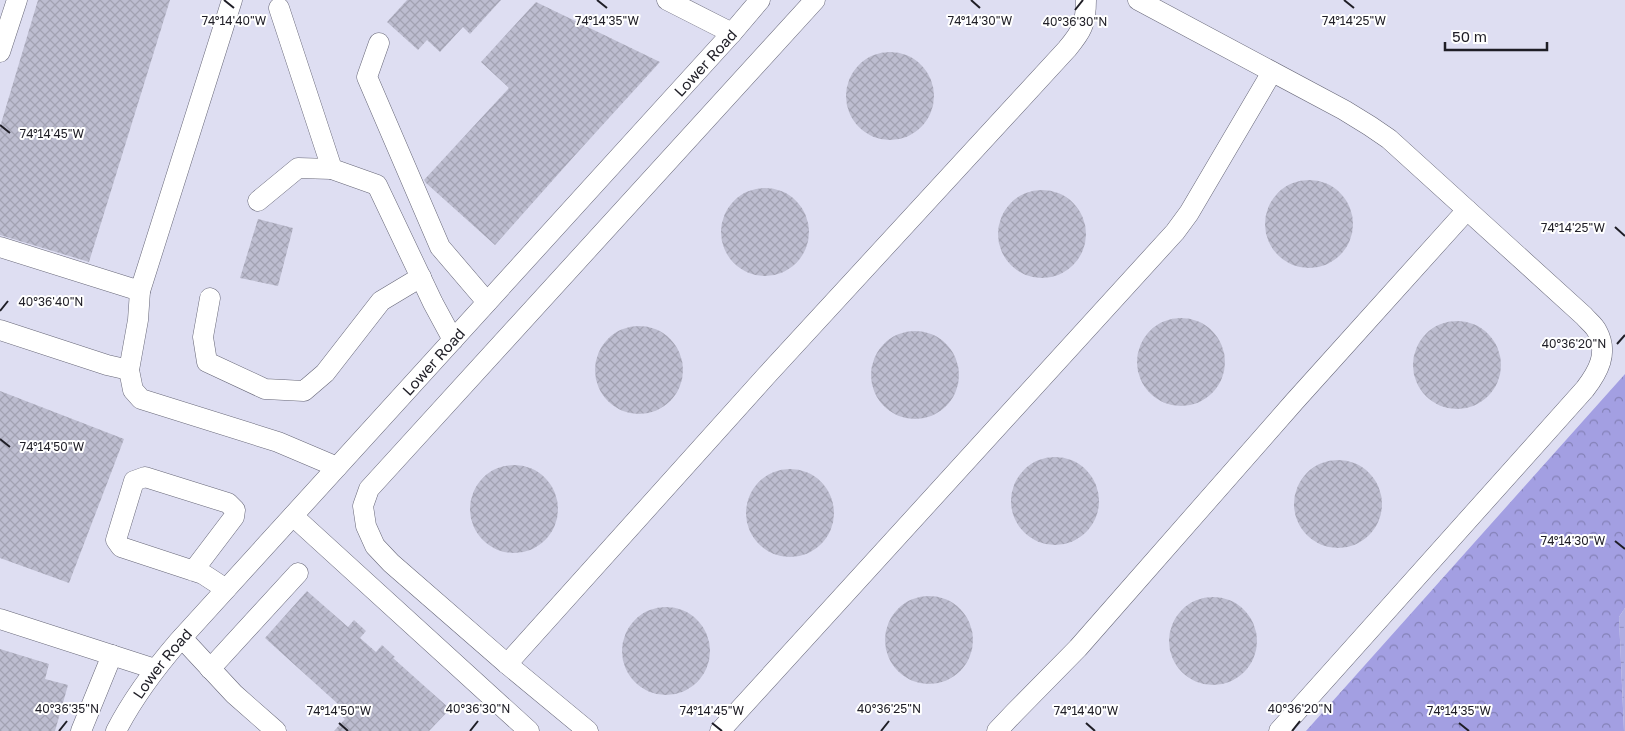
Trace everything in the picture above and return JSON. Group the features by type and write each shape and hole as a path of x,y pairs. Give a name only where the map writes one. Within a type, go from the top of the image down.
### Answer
{"street":[{"path":"0,52 17,0"},
{"path":"232,0 140,290 138,320 129,370 133,390 141,399 278,442 337,467"},
{"path":"667,0 732,33"},
{"name":"Lower Road","path":"116,731 136,696 155,669 182,638 760,0"},
{"path":"588,731 507,664 391,563 376,546 366,526 363,506 369,489 815,0"},
{"path":"507,664 773,369 1067,49 1079,35 1086,18 1086,0"},
{"path":"1138,0 1370,126 1389,139 1584,316 1597,330 1602,346 1602,359 1596,374 1585,390 1279,731"},
{"path":"278,8 332,169"},
{"path":"379,43 367,77 440,247 487,302"},
{"path":"720,731 1176,232 1272,72"},
{"path":"258,201 298,168 332,169 378,185 421,278 453,340"},
{"path":"997,731 1078,648 1294,402 1467,210"},
{"path":"0,246 140,290"},
{"path":"210,298 202,337 207,362 266,390 304,391 325,372 381,301 421,278"},
{"path":"0,330 107,365 129,370"},
{"path":"193,571 234,517 235,510 228,503 145,477 134,481 116,540 121,547 193,571 203,574 226,589"},
{"path":"293,516 529,731"},
{"path":"210,668 298,573"},
{"path":"0,619 155,669"},
{"path":"182,638 234,694 276,731"},
{"path":"81,731 112,655"}],"green space":[{"path":"1625,374 1625,608 1619,617 1624,731 1306,731"},
{"path":"1625,608 1625,731 1624,731 1619,617"}],"building":[{"path":"38,0 170,0 89,262 0,235 0,127"},
{"path":"407,0 501,0 470,34 463,27 440,52 427,40 418,50 387,22"},
{"path":"536,2 660,62 495,245 424,180 509,88 481,62"},
{"path":"881,52 899,52 915,59 927,71 934,87 934,105 927,121 915,133 899,140 881,140 865,133 853,121 846,105 846,87 853,71 865,59"},
{"path":"1300,180 1318,180 1334,187 1346,199 1353,215 1353,233 1346,249 1334,261 1318,268 1300,268 1284,261 1272,249 1265,233 1265,215 1272,199 1284,187"},
{"path":"756,188 774,188 790,195 802,207 809,223 809,241 802,257 790,269 774,276 756,276 740,269 728,257 721,241 721,223 728,207 740,195"},
{"path":"1033,190 1051,190 1067,197 1079,209 1086,225 1086,243 1079,259 1067,271 1051,278 1033,278 1017,271 1005,259 998,243 998,225 1005,209 1017,197"},
{"path":"258,219 293,228 278,286 240,278"},
{"path":"1172,318 1190,318 1206,325 1218,337 1225,353 1225,371 1218,387 1206,399 1190,406 1172,406 1156,399 1144,387 1137,371 1137,353 1144,337 1156,325"},
{"path":"1448,321 1466,321 1482,328 1494,340 1501,356 1501,374 1494,390 1482,402 1466,409 1448,409 1432,402 1420,390 1413,374 1413,356 1420,340 1432,328"},
{"path":"630,326 648,326 664,333 676,345 683,361 683,379 676,395 664,407 648,414 630,414 614,407 602,395 595,379 595,361 602,345 614,333"},
{"path":"906,331 924,331 940,338 952,350 959,366 959,384 952,400 940,412 924,419 906,419 890,412 878,400 871,384 871,366 878,350 890,338"},
{"path":"0,391 124,439 69,583 0,558"},
{"path":"1046,457 1064,457 1080,464 1092,476 1099,492 1099,510 1092,526 1080,538 1064,545 1046,545 1030,538 1018,526 1011,510 1011,492 1018,476 1030,464"},
{"path":"1329,460 1347,460 1363,467 1375,479 1382,495 1382,513 1375,529 1363,541 1347,548 1329,548 1313,541 1301,529 1294,513 1294,495 1301,479 1313,467"},
{"path":"505,465 523,465 539,472 551,484 558,500 558,518 551,534 539,546 523,553 505,553 489,546 477,534 470,518 470,500 477,484 489,472"},
{"path":"781,469 799,469 815,476 827,488 834,504 834,522 827,538 815,550 799,557 781,557 765,550 753,538 746,522 746,504 753,488 765,476"},
{"path":"307,591 348,627 354,620 366,631 360,638 376,652 382,645 395,657 393,658 450,709 429,731 334,731 345,719 334,709 338,704 265,638"},
{"path":"920,596 938,596 954,603 966,615 973,631 973,649 966,665 954,677 938,684 920,684 904,677 892,665 885,649 885,631 892,615 904,603"},
{"path":"1204,597 1222,597 1238,604 1250,616 1257,632 1257,650 1250,666 1238,678 1222,685 1204,685 1188,678 1176,666 1169,650 1169,632 1176,616 1188,604"},
{"path":"657,607 675,607 691,614 703,626 710,642 710,660 703,676 691,688 675,695 657,695 641,688 629,676 622,660 622,642 629,626 641,614"},
{"path":"0,649 49,664 45,679 68,685 55,731 0,731"}]}
